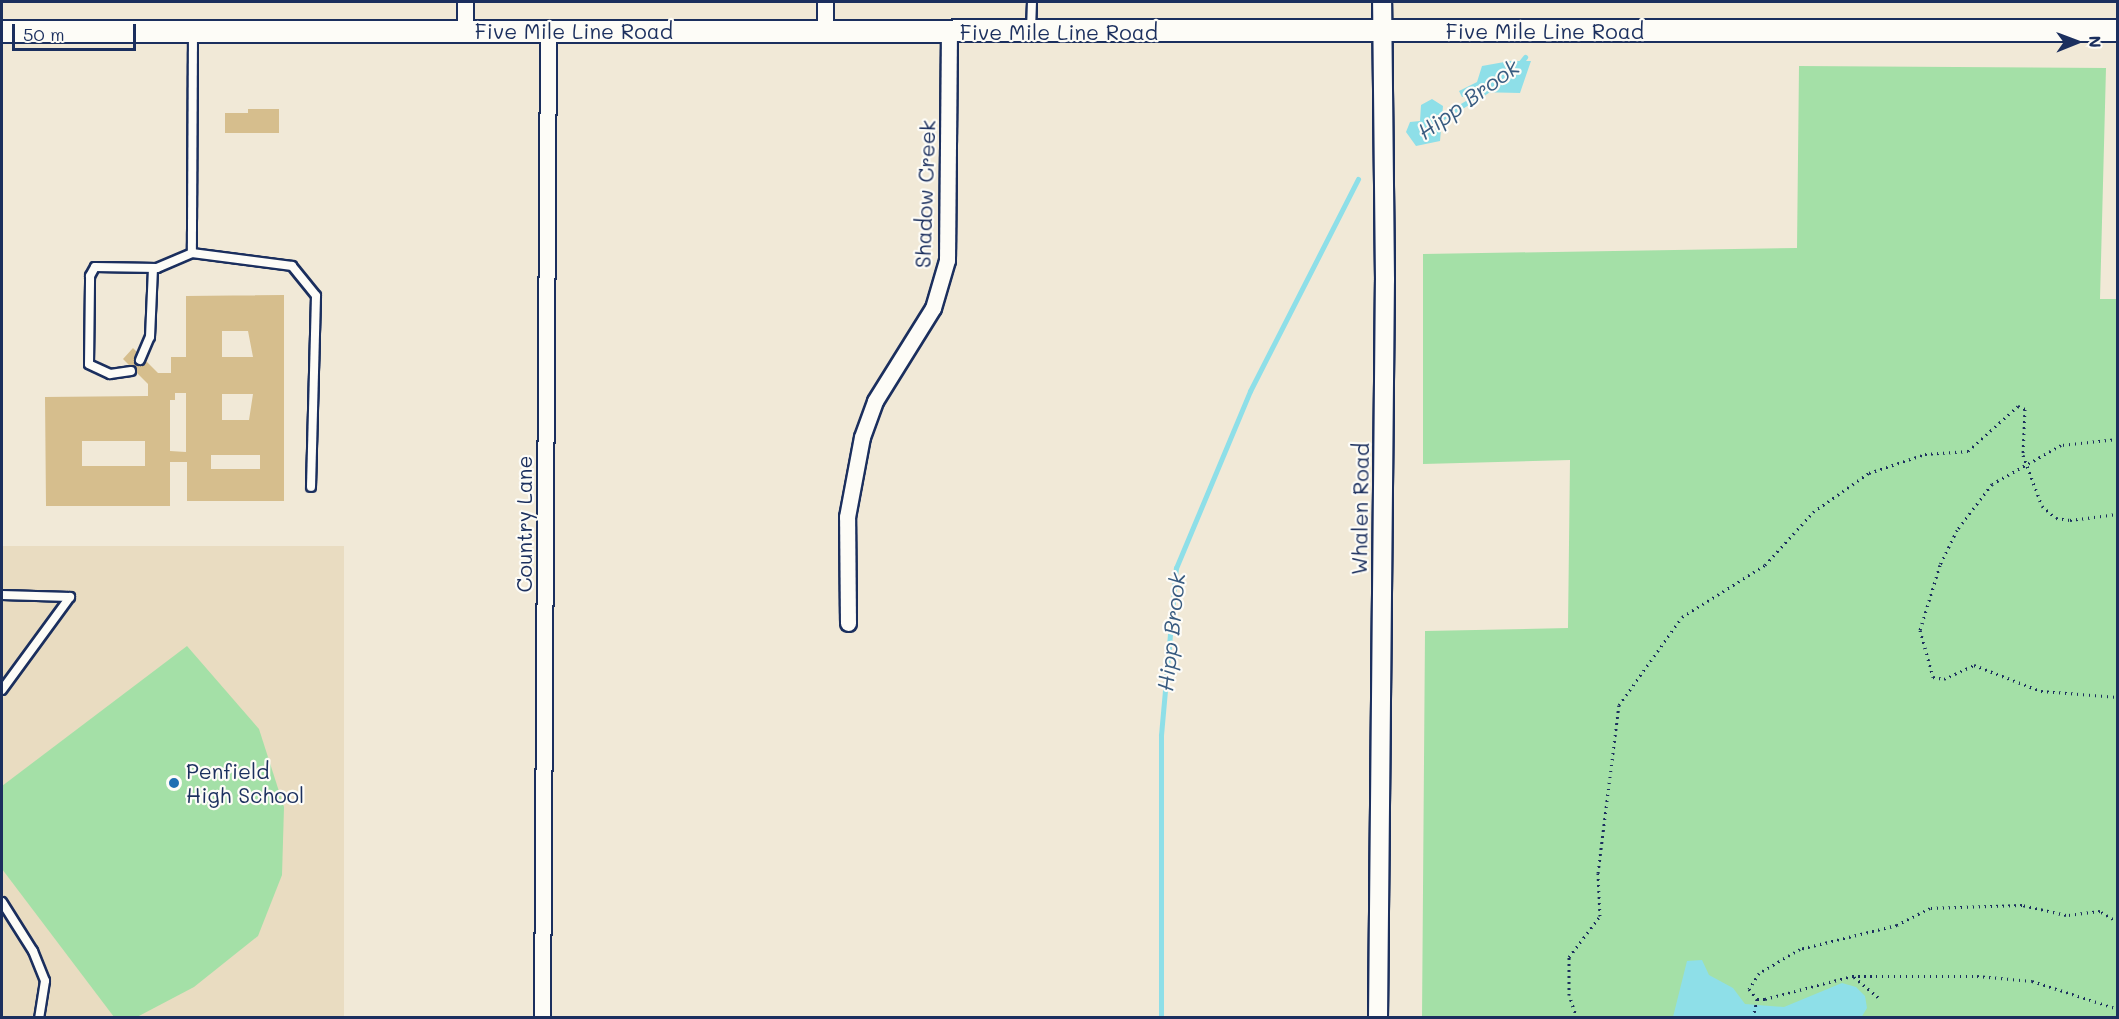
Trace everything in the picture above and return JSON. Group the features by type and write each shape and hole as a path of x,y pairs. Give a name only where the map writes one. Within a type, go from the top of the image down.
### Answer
{"main road":[{"name":"Five Mile Line Road","path":"2,31 2118,30"}],"street":[{"path":"465,2 465,32"},
{"path":"825,2 825,32"},
{"name":"Whalen Road","path":"1378,1017 1382,2"},
{"name":"Country Lane","path":"542,1017 548,31"},
{"name":"Shadow Creek","path":"848,623 847,517 862,437 875,401 933,308 947,260 949,32"}],"lane":[{"path":"1031,32 1032,2"},
{"path":"192,253 193,32"},
{"path":"131,371 110,374 89,364 90,276 102,264 153,268 192,253 292,266 316,296 311,487"},
{"path":"140,360 150,337 153,268"},
{"path":"2,595 70,597 2,690"},
{"path":"2,902 33,951 45,981 39,1017"}],"path":[{"path":"1577,1017 1569,994 1569,957 1600,916 1598,873 1619,705 1682,617 1765,565 1813,512 1869,473 1925,454 1968,451 2018,406 2025,409 2027,465 2042,506 2056,518 2118,514"},
{"path":"2118,439 2061,445 1992,484 1953,539 1926,598 1920,630 1925,660 1933,677 1944,679 1974,665 2041,691 2118,697"},
{"path":"1757,999 1749,989 1759,973 1800,949 1897,925 1930,908 2022,905 2066,915 2100,911 2118,922"},
{"path":"1757,999 1852,976 1977,976 2032,981 2118,1009"},
{"path":"1852,976 1881,1000"},
{"path":"1753,1017 1757,999"}],"shaded area":[{"name":"Penfield High School","path":"2,546 344,546 344,1018 2,1018"}],"green space":[{"path":"1799,66 2106,68 2100,299 2118,299 2117,1017 1422,1018 1425,631 1568,628 1570,460 1423,464 1423,254 1797,248"},
{"path":"187,646 259,729 284,807 282,875 258,936 194,987 137,1017 114,1017 2,869 2,786"}],"water":[{"path":"1510,61 1531,61 1520,93 1476,92 1462,97 1459,91 1477,82 1482,66"},
{"path":"1432,99 1443,106 1440,141 1416,146 1406,132 1410,122 1420,121 1421,105"},
{"path":"1702,960 1709,975 1733,988 1745,1004 1784,1007 1842,983 1856,987 1865,996 1867,1008 1861,1018 1673,1017 1687,961"}],"building":[{"path":"248,109 279,109 279,133 225,133 225,113 248,113"},
{"path":"284,295 284,501 187,501 187,462 170,462 170,506 46,506 45,397 148,396 148,384 123,359 133,348 158,373 171,373 171,357 186,357 186,296","holes":["222,331 248,331 253,357 222,357","175,393 186,393 186,452 170,451 170,400 175,400","222,394 253,394 249,420 222,420","82,441 145,441 145,466 82,466","211,455 260,455 260,469 211,469"]}],"waterway":[{"name":"Hipp Brook","path":"1517,67 1525,57"},
{"name":"Hipp Brook","path":"1438,120 1486,91"},
{"name":"Hipp Brook","path":"1161,1018 1161,735 1176,568 1250,391 1358,179"}],"place":[{"name":"Penfield High School","path":"174,783"}]}
